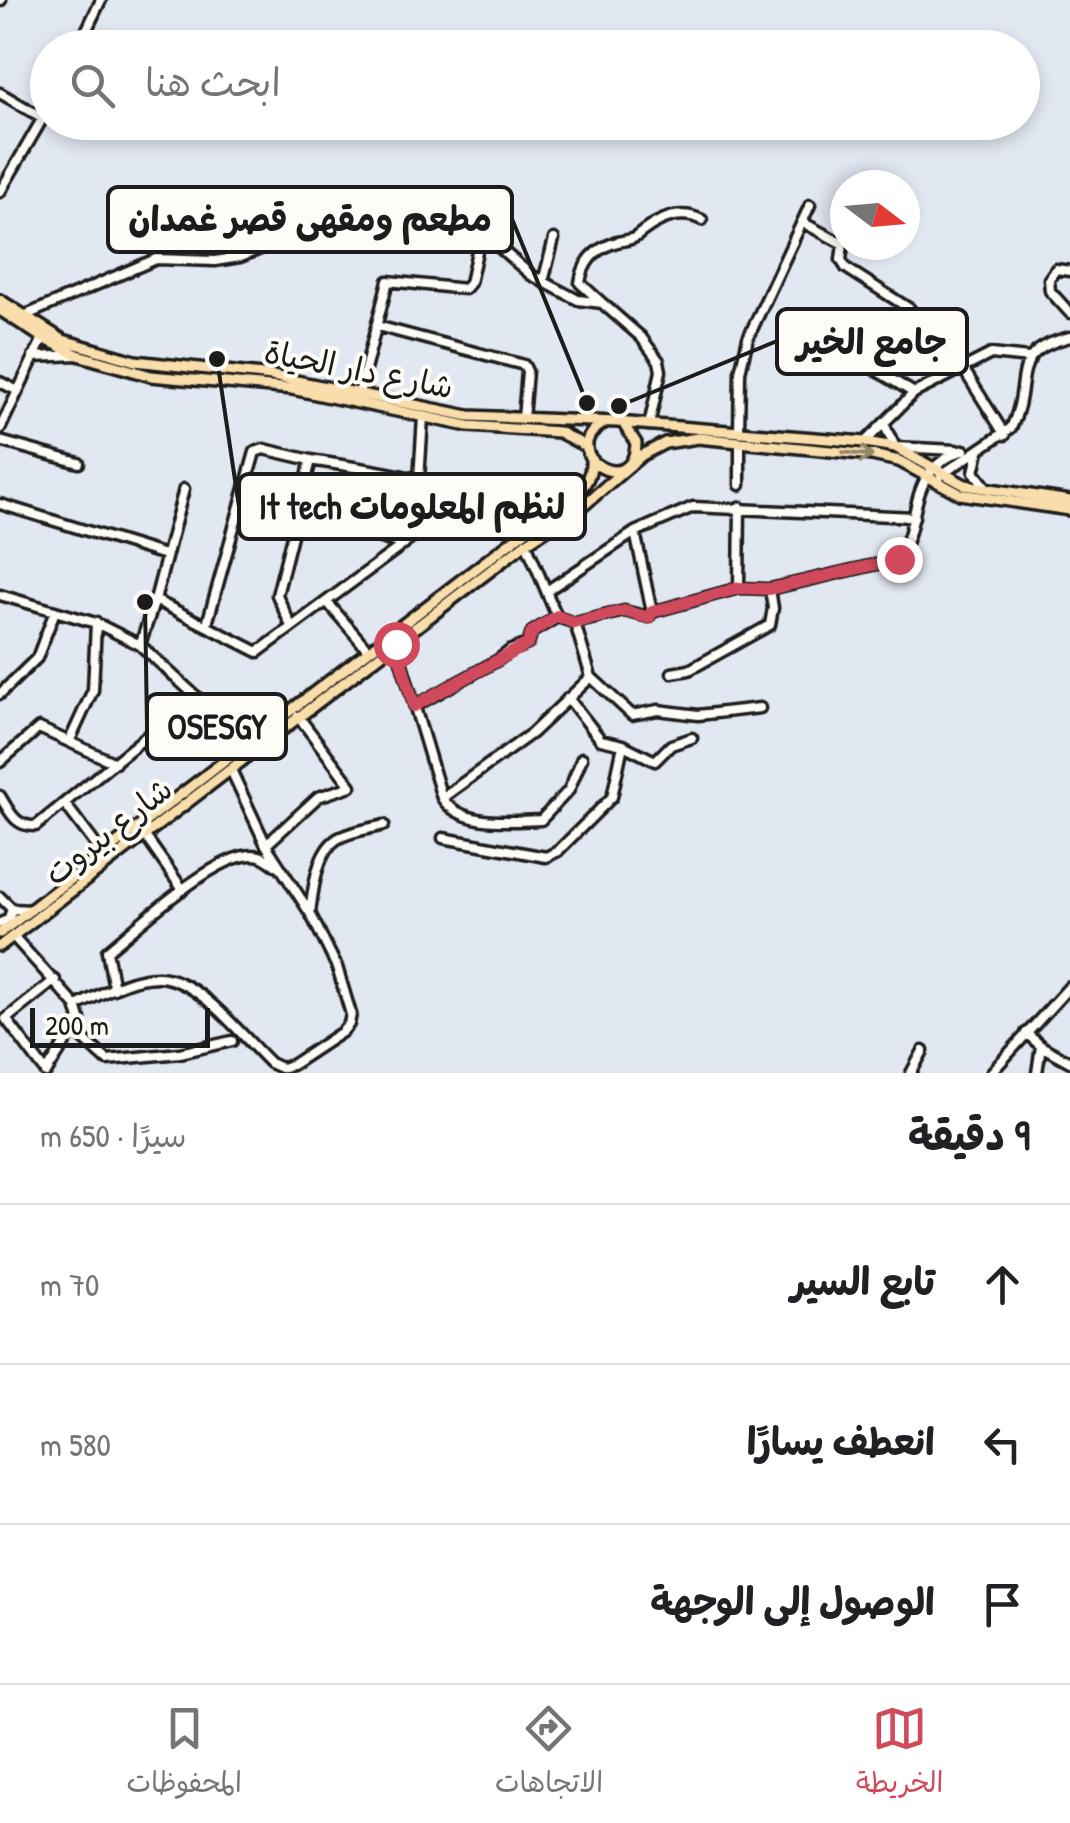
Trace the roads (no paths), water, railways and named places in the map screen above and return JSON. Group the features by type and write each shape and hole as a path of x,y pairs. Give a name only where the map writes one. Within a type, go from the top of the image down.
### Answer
{"main road":[{"name":"شارع دار الحياة","path":"0,300 63,340 113,356 272,376 359,392 468,426 559,432 588,447"},
{"name":"شارع دار الحياة","path":"0,310 78,355 151,376 292,389 423,413 604,423"},
{"path":"623,424 636,443 629,466 604,470 591,460 588,447 592,432 604,423 649,425 872,456 931,473 944,472 965,485 1070,501"},
{"path":"739,437 895,446 960,494 1070,510"},
{"name":"شارع بيروت","path":"0,946 145,836 246,744 368,650 399,636 583,506 629,466 665,443 739,437"},
{"name":"شارع بيروت","path":"0,933 102,854 232,770 584,487 591,460"}],"street":[{"path":"87,30 101,0"},
{"path":"0,92 30,107"},
{"path":"0,192 30,140"},
{"path":"450,206 543,282 578,300 602,303"},
{"path":"740,485 740,372 748,338 810,206"},
{"path":"649,425 662,371 659,362 641,337 580,283 590,256 636,237 650,224 686,214 702,220"},
{"path":"802,222 843,244 841,260 846,268 910,309 880,357 881,371"},
{"path":"359,392 388,280 468,287 481,233"},
{"path":"543,282 554,239"},
{"path":"24,316 156,259 215,262 278,242 292,246"},
{"path":"1070,271 1056,269 1049,278 1050,291 1070,313"},
{"path":"798,323 914,393"},
{"path":"377,326 524,365 527,371 523,420"},
{"path":"944,472 1005,435 1016,419 1028,358 1040,346 1070,337"},
{"path":"0,429 43,338"},
{"path":"865,442 914,393 991,354 1028,358"},
{"path":"33,357 78,355"},
{"path":"964,370 1005,435"},
{"path":"0,382 16,390"},
{"path":"419,480 423,413"},
{"path":"884,426 895,446 980,450"},
{"path":"0,442 79,463"},
{"path":"207,624 255,452 264,449 419,480 469,496 512,516 525,531"},
{"path":"652,612 739,588 770,589 899,559 931,473 964,450"},
{"path":"980,450 974,472 990,490"},
{"path":"291,626 278,595 311,460"},
{"path":"140,645 184,489"},
{"path":"155,600 258,652 469,496"},
{"path":"0,504 165,555"},
{"path":"548,590 636,532 693,507 914,516"},
{"path":"739,588 740,508"},
{"path":"298,513 404,545"},
{"path":"526,543 557,616 574,623 624,611 649,618 652,612 636,532"},
{"path":"672,672 688,670 770,625 774,608 770,589"},
{"path":"0,595 96,623 140,645 246,744"},
{"path":"328,603 368,650"},
{"path":"0,694 37,658 55,611"},
{"path":"414,706 528,644 532,632 557,616"},
{"path":"70,740 93,690 96,623"},
{"path":"574,623 591,677 632,715 658,710 710,714 760,708"},
{"path":"399,636 414,706 448,808 464,816 541,820 568,790 582,758"},
{"path":"442,798 532,733 591,677"},
{"path":"0,796 16,822 36,826 196,696"},
{"path":"568,698 601,740 655,761 670,745 692,738"},
{"path":"266,844 318,797 351,786 298,716"},
{"path":"0,762 39,728 115,763"},
{"path":"443,838 546,857 558,851 612,798 622,746"},
{"path":"76,1006 140,979 158,977 180,982 196,990 270,1063 280,1068 292,1065 349,1024 351,1014 337,967 310,913 266,844 232,770"},
{"path":"65,804 102,854"},
{"path":"310,913 317,873 330,846 339,838 384,825"},
{"path":"145,836 183,890"},
{"path":"114,989 107,951 183,890 220,864 248,855 264,857 281,871"},
{"path":"0,897 12,909 31,910"},
{"path":"0,923 8,920 12,909"},
{"path":"13,936 55,980 76,1006 80,1020 46,1073 6,1018 55,980"},
{"path":"992,1073 1070,986"},
{"path":"75,1031 107,1060 180,1053 232,1041"},
{"path":"1026,1034 1070,1062"},
{"path":"1037,1073 1042,1046"},
{"path":"911,1073 923,1051"}],"place":[{"name":"It tech لنظم المعلومات","path":"217,359"},
{"name":"مطعم ومقهى قصر غمدان","path":"587,403"},
{"name":"جامع الخير","path":"619,406"},
{"name":"OSESGY","path":"145,602"}]}
